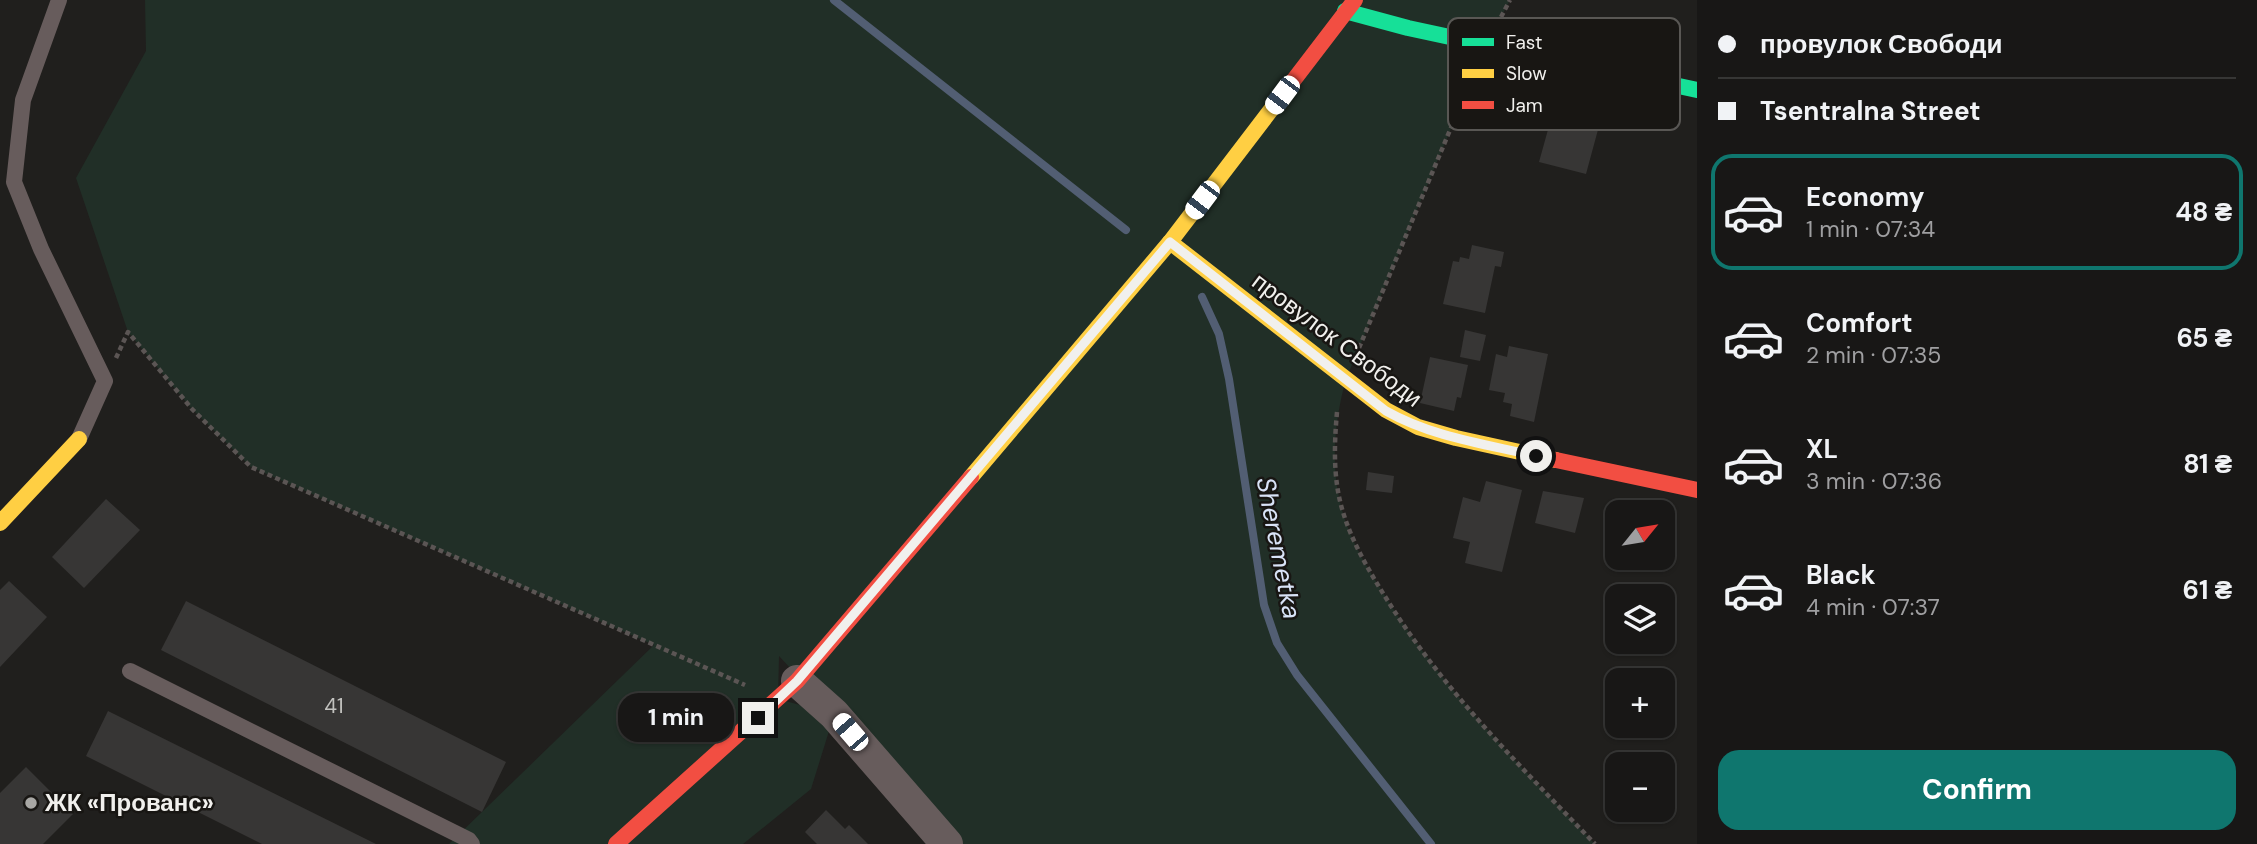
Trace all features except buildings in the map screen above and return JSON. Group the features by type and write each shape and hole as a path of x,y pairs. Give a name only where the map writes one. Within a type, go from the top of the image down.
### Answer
{"street":[{"path":"616,844 788,690 1170,242 1350,6 1421,31 1448,37"},
{"name":"провулок Свободи","path":"1170,242 1386,411 1418,427 1456,438 1697,490"},
{"path":"0,523 79,439"},
{"path":"788,690 834,715 947,844"}],"lane":[{"path":"59,0 23,100 14,182 41,249 105,381 79,439"},
{"path":"130,671 472,844"}],"path":[{"path":"105,381 128,332 192,409 251,467 788,690"}],"green space":[{"path":"145,0 1510,0 1500,18 1448,18 1448,130 1450,130 1346,379 1336,428 1336,477 1345,522 1355,544 1408,630 1483,726 1595,844 947,844 834,715 811,789 743,844 449,844 654,645 251,467 192,409 128,332 76,178 146,51","holes":["779,656 833,714 778,699"]}],"waterway":[{"name":"Sheremetka","path":"834,0 1126,230"},
{"name":"Sheremetka","path":"1202,297 1219,334 1229,379 1264,605 1277,643 1297,675 1431,844"}],"traffic: fast":[{"path":"1345,11 1448,37"},
{"path":"1680,86 1697,90"}],"traffic: slow":[{"path":"971,477 1170,242 1293,81"},
{"path":"1170,242 1386,410 1418,427 1556,460"},
{"path":"0,523 79,439"}],"traffic: jam":[{"path":"1293,81 1355,0"},
{"path":"1556,460 1697,490"},
{"path":"616,844 797,681 971,477"}],"place":[{"name":"ЖК «Прованс»","path":"31,803"}],"route":[{"path":"758,718 797,681 1170,242 1386,411 1436,433 1536,456"}]}
